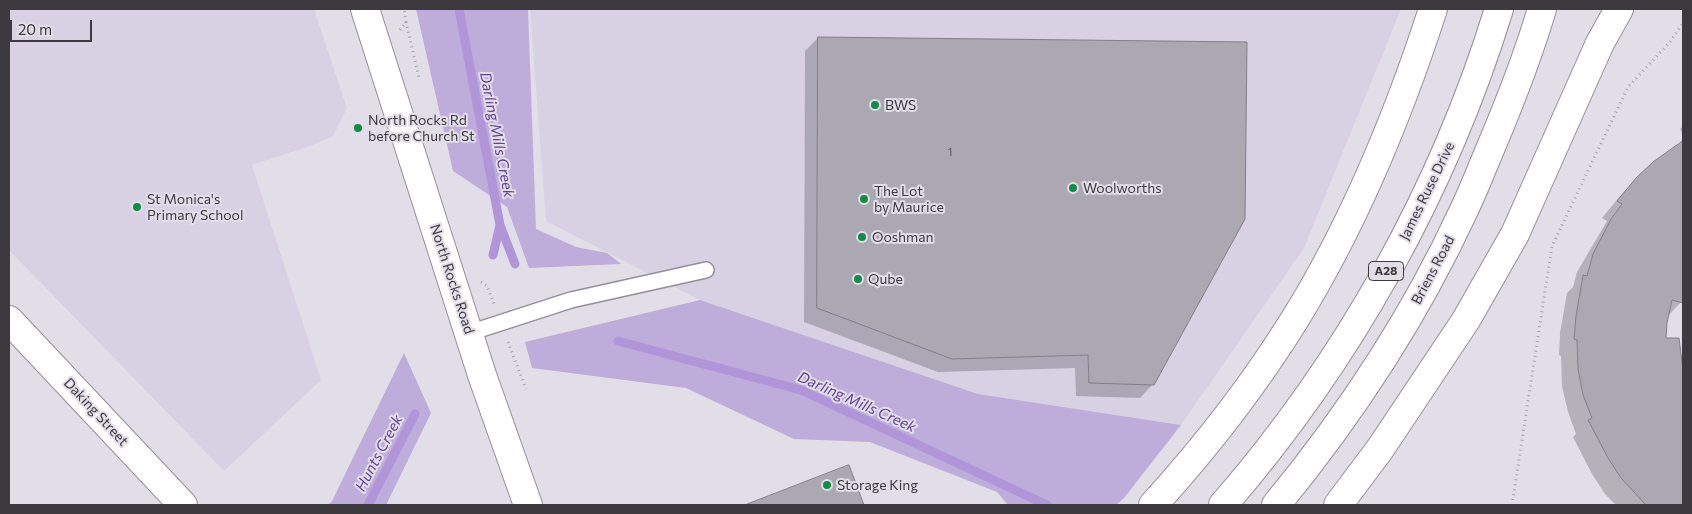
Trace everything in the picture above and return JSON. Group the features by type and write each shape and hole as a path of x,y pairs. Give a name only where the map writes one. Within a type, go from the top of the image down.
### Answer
{"main road":[{"name":"North Rocks Road","path":"349,9 379,52"},
{"name":"North Rocks Road","path":"365,9 482,375 528,505"},
{"path":"375,9 379,52"},
{"path":"1159,498 1252,382 1294,320 1321,274 1388,135 1434,9"},
{"name":"James Ruse Drive","path":"1223,505 1260,463 1317,384 1372,297 1418,212 1459,123 1499,9"},
{"name":"Briens Road","path":"1276,505 1308,466 1342,419 1419,298 1464,210 1506,109 1542,9"},
{"path":"1580,88 1596,9"},
{"path":"1338,505 1385,442 1466,320 1515,234 1600,43 1618,9"},
{"name":"Daking Street","path":"9,320 183,505"}],"lane":[{"path":"469,333 571,300 706,270"}],"path":[{"path":"1512,505 1552,246 1628,87 1670,42 1683,23"}],"shaded area":[{"name":"St Monica's Primary School","path":"9,9 314,9 347,108 333,136 313,145 252,165 321,380 224,471 9,250"},
{"path":"416,9 528,9 536,229 576,247 607,253 621,264 529,268 507,207 453,171"},
{"path":"530,9 1401,9 1304,248 1181,425 978,394 700,300 546,221"},
{"path":"700,300 978,394 1181,425 1124,498 1116,505 1008,505 997,492 870,442 794,439 686,388 532,368 525,342"},
{"path":"404,353 431,413 386,505 328,505 332,501"}],"building":[{"path":"818,37 1247,42 1245,219 1154,385 1089,383 1088,355 952,359 817,308"},
{"path":"1683,141 1683,303 1672,300 1666,338 1679,338 1683,370 1683,505 1646,505 1621,478 1588,420 1592,418 1583,395 1578,369 1577,340 1574,339 1576,316 1583,275 1587,276 1593,254 1611,219 1622,204 1617,201 1636,178 1653,162"},
{"name":"Storage King","path":"849,465 864,505 745,505"}],"waterway":[{"name":"Darling Mills Creek","path":"459,9 500,225 515,264"},
{"name":"Hunts Creek","path":"493,255 500,225"},
{"name":"Darling Mills Creek","path":"618,341 801,390 1047,505"},
{"name":"Hunts Creek","path":"368,505 415,414"}],"place":[{"name":"BWS","path":"875,105"},
{"name":"North Rocks Rd before Church St","path":"358,128"},
{"name":"Woolworths","path":"1073,188"},
{"name":"The Lot by Maurice","path":"864,199"},
{"name":"St Monica's Primary School","path":"137,207"},
{"name":"Ooshman","path":"862,237"},
{"name":"Qube","path":"858,279"},
{"name":"Storage King","path":"827,485"}]}
